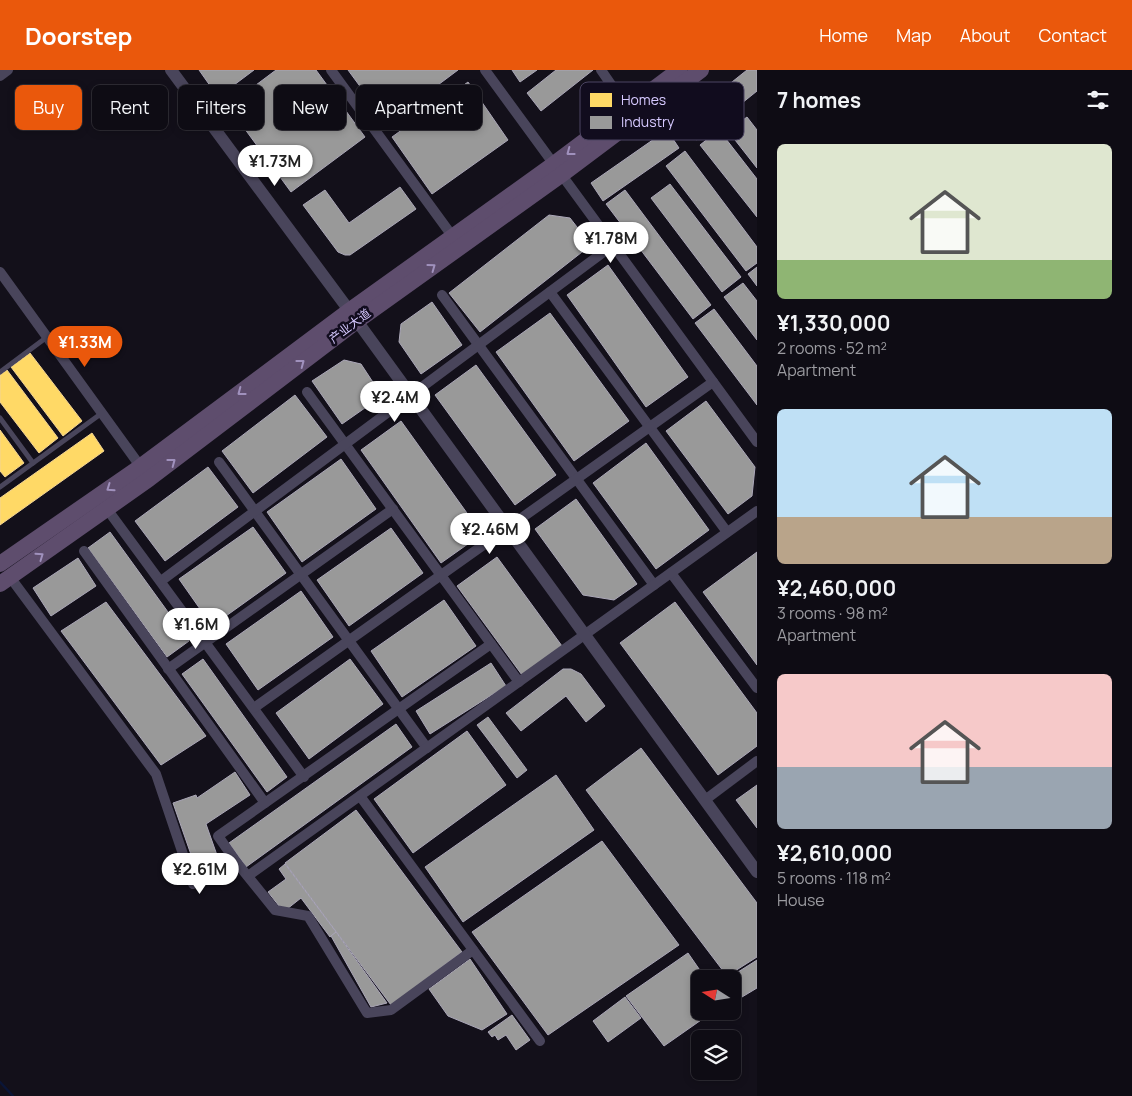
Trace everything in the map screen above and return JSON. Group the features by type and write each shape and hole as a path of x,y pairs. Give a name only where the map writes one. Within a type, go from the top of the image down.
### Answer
{"main road":[{"name":"产业大道","path":"663,82 679,70"},
{"name":"产业大道","path":"684,82 701,70"},
{"name":"产业大道","path":"3,575 145,473 353,316 453,237 558,170 592,140"},
{"name":"产业大道","path":"353,316 601,140"},
{"name":"产业大道","path":"3,575 107,509 145,473"}],"street":[{"path":"0,76 8,70"},
{"path":"171,70 353,316 757,872"},
{"path":"331,70 453,237"},
{"path":"485,70 757,442"},
{"path":"601,70 609,82"},
{"path":"161,581 613,245"},
{"path":"0,272 145,473"},
{"path":"550,292 727,532"},
{"path":"442,295 654,585"},
{"path":"254,708 712,382"},
{"path":"307,392 519,682"},
{"path":"219,462 427,748"},
{"path":"107,509 304,776"},
{"path":"168,669 393,509"},
{"path":"248,876 757,511"},
{"path":"84,552 265,803"},
{"path":"671,573 757,688"},
{"path":"3,575 156,774 193,884 238,863"},
{"path":"473,950 391,1010 367,1013 308,916 275,910 218,836 492,644"},
{"path":"705,800 757,761"},
{"path":"360,796 540,1041"}],"lane":[{"path":"0,372 47,337"},
{"path":"0,487 102,413"},
{"path":"0,418 33,463"}],"building: Homes":[{"path":"30,353 82,421 63,436 11,367"},
{"path":"7,370 58,438 39,453 0,402 0,375"},
{"path":"0,430 24,463 5,477 0,471"},
{"path":"92,433 104,451 0,525 0,498"}],"building: Industry":[{"path":"199,70 254,70 234,85 210,85"},
{"path":"276,70 316,70 327,85 274,85 274,130 346,130 346,111 356,125 356,130 360,130 365,137 291,192 246,130 264,130 264,85 256,85"},
{"path":"348,70 458,70 438,85 359,85"},
{"path":"512,70 537,70 520,82"},
{"path":"556,70 593,70 541,111 527,93"},
{"path":"747,70 757,70 757,91 744,101 744,82 732,82"},
{"path":"482,102 508,140 432,194 392,137 402,130 482,130"},
{"path":"747,117 757,130 757,168 735,140 744,140 744,119"},
{"path":"653,140 674,140 679,148 603,201 591,183"},
{"path":"706,140 727,140 757,179 757,217 700,145"},
{"path":"685,151 757,247 757,263 746,271 666,166"},
{"path":"670,184 741,277 722,292 651,198"},
{"path":"400,187 416,209 350,255 338,252 303,205 325,190 349,223"},
{"path":"625,190 711,305 693,319 606,204"},
{"path":"549,215 570,218 591,245 480,332 449,293"},
{"path":"608,265 688,377 646,407 567,295"},
{"path":"757,267 757,286 748,274"},
{"path":"743,283 757,301 757,340 724,297"},
{"path":"432,302 462,345 421,374 399,342 401,324"},
{"path":"714,309 757,366 757,405 695,323"},
{"path":"550,313 629,421 574,461 496,352"},
{"path":"344,360 361,364 382,396 342,424 312,381"},
{"path":"476,365 556,475 515,505 435,395"},
{"path":"295,395 327,437 253,493 222,451"},
{"path":"706,401 755,467 752,496 728,514 666,431"},
{"path":"401,421 482,534 441,563 361,450"},
{"path":"646,443 709,530 656,569 593,483"},
{"path":"341,459 376,509 302,562 267,512"},
{"path":"208,467 238,507 165,561 135,521"},
{"path":"576,499 637,584 614,600 583,595 535,529"},
{"path":"253,527 286,573 212,626 179,579"},
{"path":"391,528 423,573 349,626 317,580"},
{"path":"110,532 189,641 167,657 88,548"},
{"path":"757,552 757,665 703,592"},
{"path":"497,557 562,646 522,675 457,586"},
{"path":"78,558 96,586 51,616 33,588"},
{"path":"301,591 333,637 258,690 226,644"},
{"path":"444,600 476,646 402,697 371,651"},
{"path":"106,602 206,736 161,765 61,631"},
{"path":"675,602 757,713 757,746 718,775 620,643"},
{"path":"203,659 287,777 267,792 182,674"},
{"path":"350,659 383,704 309,759 276,713"},
{"path":"491,663 506,686 430,734 416,711"},
{"path":"563,669 571,669 581,674 605,706 586,722 566,696 521,731 506,713"},
{"path":"488,717 527,770 517,778 477,725"},
{"path":"396,724 412,747 246,867 229,843"},
{"path":"467,731 506,785 413,853 374,799"},
{"path":"641,748 757,903 757,957 736,970 722,970 586,790"},
{"path":"235,772 250,795 206,824 218,858 195,866 173,803 196,795 197,798"},
{"path":"556,775 594,830 463,922 425,867"},
{"path":"757,785 757,828 736,800"},
{"path":"356,810 462,952 391,1005 285,863"},
{"path":"602,841 679,945 548,1035 472,932"},
{"path":"285,864 336,932 330,937 301,898 287,909 279,906 268,892 286,879 279,869"},
{"path":"336,932 387,1003 371,1007 331,936"},
{"path":"688,953 700,970 691,970 691,1020 701,1020 664,1046 626,996"},
{"path":"470,959 507,1014 482,1030 448,1016 429,989"},
{"path":"757,960 757,988 741,998 741,970"},
{"path":"625,997 641,1018 608,1042 593,1021"},
{"path":"512,1015 530,1040 516,1050 506,1035 498,1040 495,1035 492,1037 488,1032"}],"waterway":[{"path":"0,1082 13,1096"}]}
